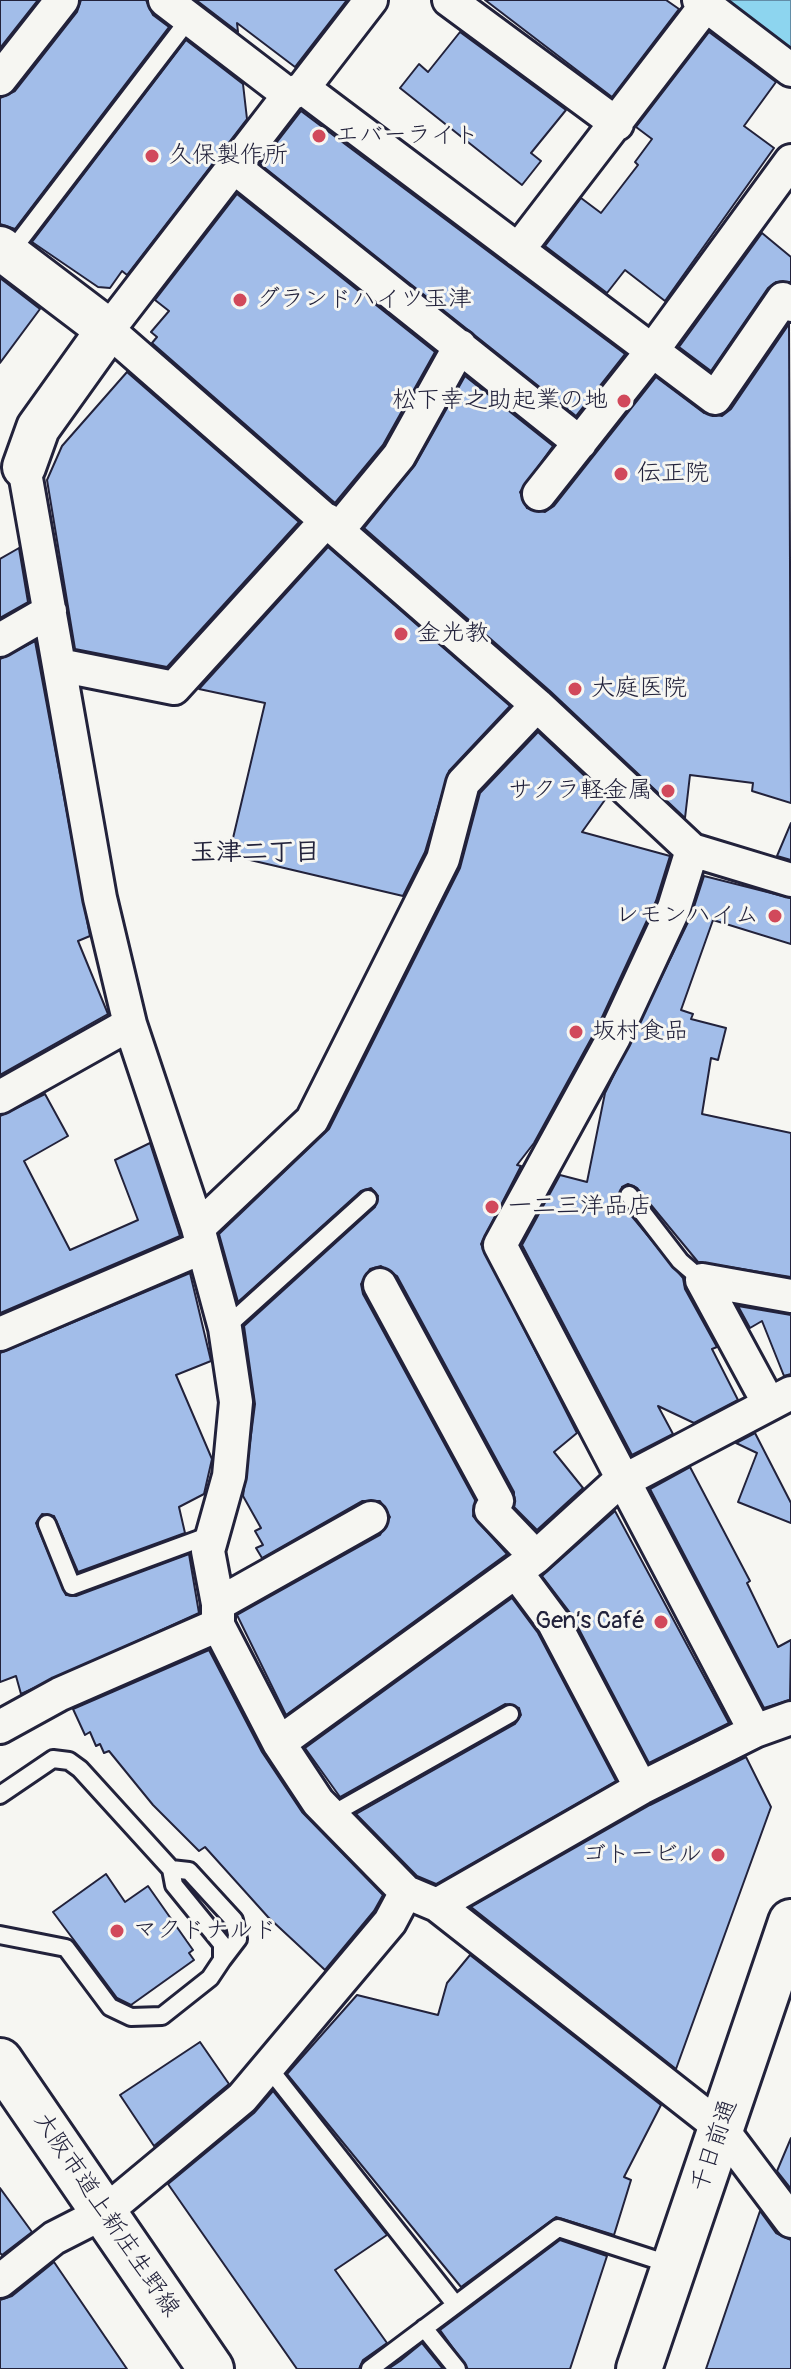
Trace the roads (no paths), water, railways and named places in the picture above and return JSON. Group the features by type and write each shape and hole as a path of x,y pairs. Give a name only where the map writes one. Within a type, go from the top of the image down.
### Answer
{"main road":[{"name":"千日前通","path":"639,2369 721,2128 778,2002 791,1922"},
{"name":"大阪市道上新庄生野線","path":"0,2061 211,2369"}],"street":[{"path":"0,79 62,0"},
{"path":"371,0 234,167 108,330 38,428 12,477 50,611 100,898 130,1024 200,1237 225,1328 236,1402 229,1476 208,1551 218,1614 279,1743 331,1815 406,1892 437,1905 721,2128 791,2221"},
{"path":"449,0 617,124"},
{"path":"518,250 617,124 702,3 791,70"},
{"path":"177,10 518,250 715,398 783,299 791,305"},
{"path":"539,494 652,351 791,161"},
{"path":"234,167 580,443"},
{"path":"5,251 108,330 333,525 537,705 692,850 791,880"},
{"path":"59,665 174,688 399,456 460,346"},
{"path":"0,640 50,611"},
{"path":"0,1334 200,1237 312,1120 443,859 463,783 537,705"},
{"path":"692,850 674,908 614,1037 500,1245 755,1731"},
{"path":"0,1097 130,1024"},
{"path":"702,1280 791,1296"},
{"path":"279,1743 526,1564 623,1481 779,1397 702,1280"},
{"path":"380,1285 497,1501 491,1510 526,1564 641,1788"},
{"path":"0,1727 218,1614 371,1518"},
{"path":"437,1905 641,1788 755,1731 791,1718"},
{"path":"0,2281 54,2238 105,2212 242,2098 390,1922 406,1892"}],"lane":[{"path":"5,251 177,10"},
{"path":"629,1195 680,1261 702,1280"},
{"path":"225,1328 368,1199"},
{"path":"47,1524 72,1586 213,1534"},
{"path":"331,1815 510,1714"},
{"path":"0,1795 53,1759 69,1761 171,1869 174,1885 222,1944 222,1960"},
{"path":"0,1935 66,1948 110,2007 131,2017 162,2016 210,1978 238,1939 234,1920 189,1871 171,1869"},
{"path":"268,2067 455,2304"},
{"path":"370,2369 558,2228 674,2265"},
{"path":"424,2328 457,2369"}],"water":[{"path":"727,0 791,0 791,48"}],"place":[{"name":"エバーライト","path":"319,136"},
{"name":"久保製作所","path":"152,156"},
{"name":"グランドハイツ玉津","path":"240,300"},
{"name":"松下幸之助起業の地","path":"624,401"},
{"name":"伝正院","path":"621,474"},
{"name":"金光教","path":"401,634"},
{"name":"大庭医院","path":"575,689"},
{"name":"サクラ軽金属","path":"668,791"},
{"name":"レモンハイム","path":"775,916"},
{"name":"坂村食品","path":"576,1032"},
{"name":"一二三洋品店","path":"492,1207"},
{"name":"Gen’s Café","path":"661,1622"},
{"name":"ゴトービル","path":"718,1855"},
{"name":"マクドナルド","path":"117,1931"}],"district":[{"name":"玉津二丁目","path":"255,853"}]}
